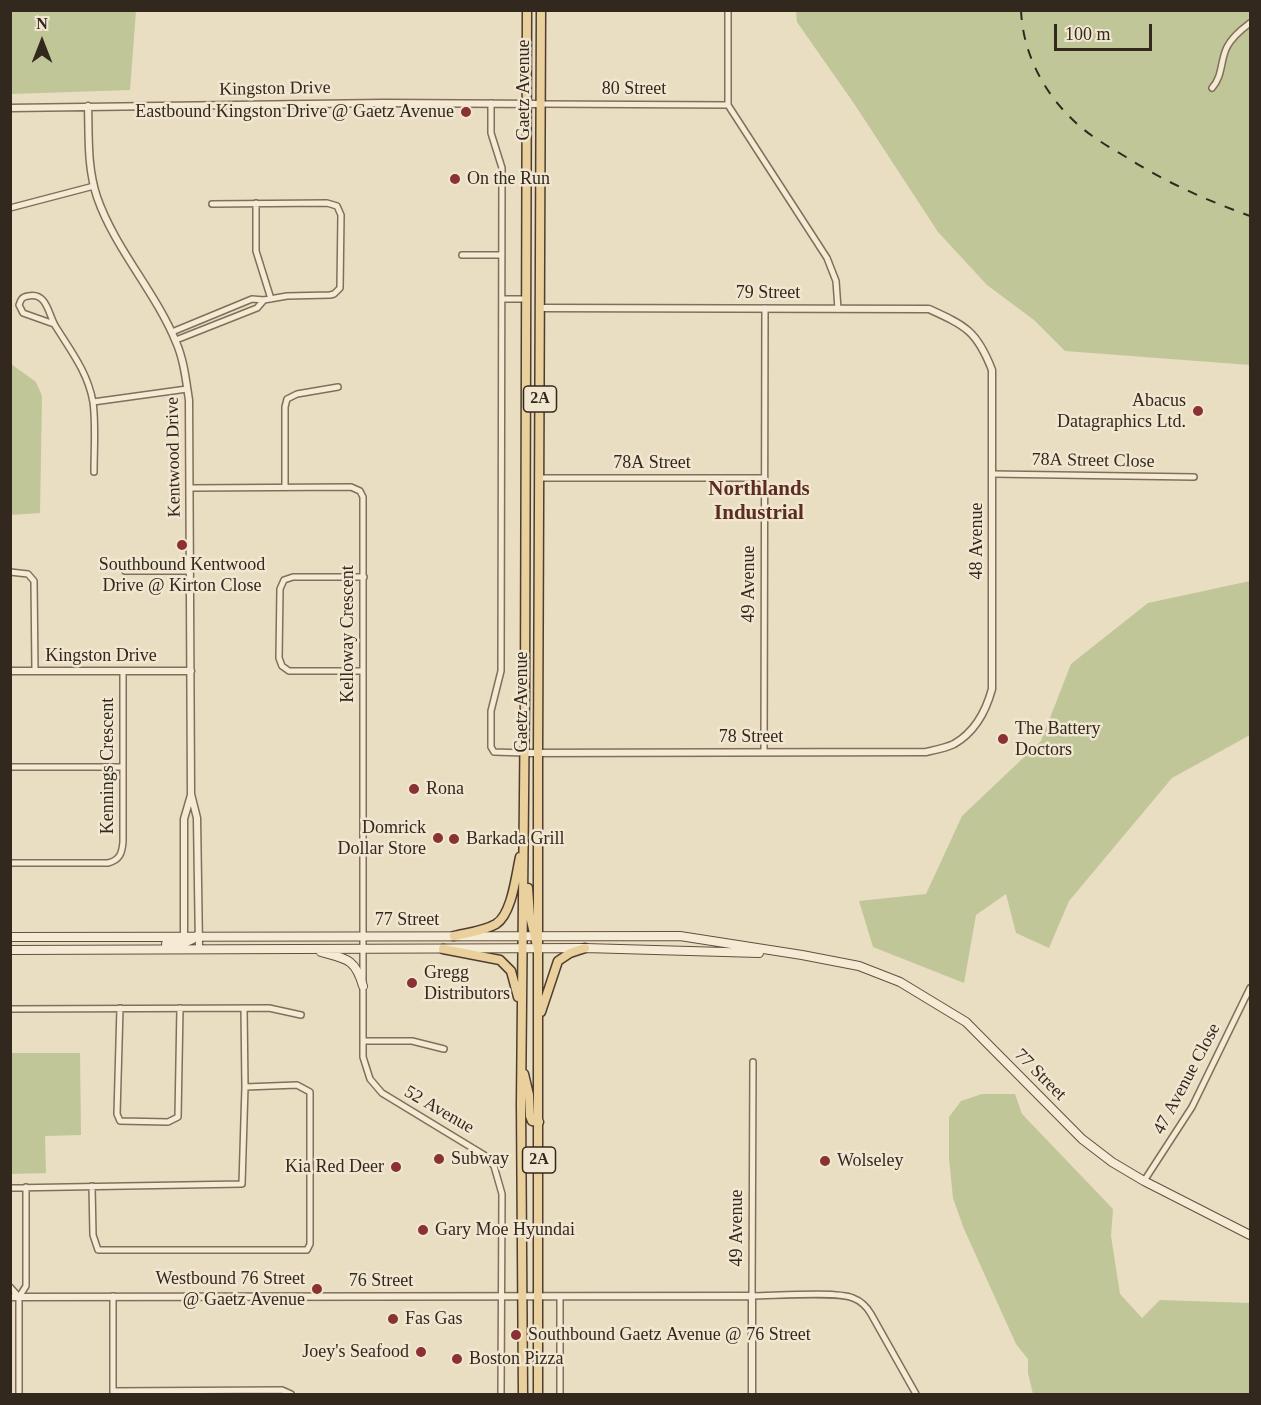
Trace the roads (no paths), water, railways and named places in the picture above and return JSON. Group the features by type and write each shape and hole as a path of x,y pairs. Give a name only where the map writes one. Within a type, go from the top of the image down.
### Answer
{"main road":[{"name":"Gaetz Avenue","path":"523,1395 521,1065 525,753 527,10"},
{"name":"Gaetz Avenue","path":"538,1395 539,1122 538,948 536,936 542,10"},
{"path":"454,936 490,927 501,919 507,910 524,839"},
{"path":"524,839 536,936"},
{"name":"77 Street","path":"198,936 680,936 860,966 900,982 966,1022 1082,1139 1112,1162 1144,1181 1251,1235"},
{"path":"10,950 136,950 145,945 192,941 198,936"},
{"name":"77 Street","path":"10,937 184,942 199,948 585,948 802,955"},
{"path":"538,1024 556,964 562,957 585,948"},
{"path":"310,949 350,961 358,970 363,986"},
{"path":"443,949 496,958 508,966 514,979 522,1020"},
{"path":"521,1065 529,1095 530,1117 532,1121 539,1122"}],"street":[{"path":"728,10 728,105 826,258 836,281 838,309"},
{"path":"1212,88 1218,81 1227,48 1239,32 1251,23"},
{"name":"Gaetz Avenue","path":"491,103 491,133 502,163 501,670 491,711 491,747 494,752 525,753"},
{"name":"Kingston Drive","path":"10,108 540,104"},
{"name":"80 Street","path":"540,104 728,105"},
{"name":"Kentwood Drive","path":"88,106 89,157 100,205 176,340 188,389 190,412 191,794 197,818 199,948"},
{"path":"10,208 94,186"},
{"path":"256,203 256,250 267,299"},
{"path":"172,332 252,299 330,295 337,291 341,283 341,215 337,206 327,203 213,204"},
{"path":"462,255 502,255"},
{"path":"54,324 23,313 20,310 20,300 25,296 40,297 82,368 93,402 94,472"},
{"path":"502,299 526,298"},
{"path":"176,340 257,308 267,299"},
{"name":"79 Street","path":"540,308 929,309 963,325 984,348"},
{"name":"49 Avenue","path":"764,752 765,308"},
{"name":"48 Avenue","path":"972,730 988,705 992,689 992,370 984,348"},
{"path":"285,487 285,407 287,399 297,394 338,387"},
{"path":"93,402 188,389"},
{"name":"78A Street Close","path":"992,474 1194,477"},
{"name":"78A Street","path":"540,478 764,478"},
{"name":"Kelloway Crescent","path":"190,488 351,487 360,491 364,503 364,949"},
{"path":"125,572 190,571"},
{"path":"10,572 28,574 34,581 35,671"},
{"path":"363,577 293,577 284,580 280,588 279,658 282,666 289,670 363,671"},
{"name":"Kingston Drive","path":"10,671 191,671"},
{"name":"Kennings Crescent","path":"10,863 108,863 117,860 122,849 123,671"},
{"name":"78 Street","path":"525,753 926,752 953,745 972,730"},
{"path":"10,767 122,767"},
{"name":"Kentwood Drive","path":"184,942 184,819 191,794"},
{"name":"52 Avenue","path":"364,949 363,1057 370,1079 382,1093 477,1148 494,1166 502,1194 501,1395"},
{"name":"47 Avenue Close","path":"1144,1181 1192,1107 1251,988"},
{"path":"120,1008 117,1114 120,1121 168,1122 178,1117 180,1008"},
{"path":"10,1188 242,1184 245,1086 244,1008"},
{"path":"10,1009 269,1008 301,1015"},
{"path":"363,1041 412,1041 444,1049"},
{"name":"49 Avenue","path":"752,1395 753,1062"},
{"path":"92,1186 93,1235 98,1250 306,1250 310,1244 310,1092 297,1085 245,1086"},
{"path":"19,1395 19,1297 26,1286 26,1187"},
{"path":"10,1287 19,1297"},
{"path":"752,1296 839,1295 858,1301 871,1314 916,1395"},
{"path":"113,1296 113,1393 282,1390 291,1395"},
{"name":"76 Street","path":"10,1297 752,1296"},
{"path":"560,1297 560,1395"}],"railway":[{"path":"1021,10 1023,29 1033,64 1052,96 1077,123 1104,144 1156,175 1250,216"}],"place":[{"name":"Eastbound Kingston Drive @ Gaetz Avenue","path":"466,112"},
{"name":"On the Run","path":"455,179"},
{"name":"Abacus Datagraphics Ltd.","path":"1198,411"},
{"name":"Southbound Kentwood Drive @ Kirton Close","path":"182,545"},
{"name":"The Battery Doctors","path":"1003,739"},
{"name":"Rona","path":"414,789"},
{"name":"Domrick Dollar Store","path":"438,838"},
{"name":"Barkada Grill","path":"454,839"},
{"name":"Gregg Distributors","path":"412,983"},
{"name":"Subway","path":"439,1159"},
{"name":"Wolseley","path":"825,1161"},
{"name":"Kia Red Deer","path":"396,1167"},
{"name":"Gary Moe Hyundai","path":"423,1230"},
{"name":"Westbound 76 Street @ Gaetz Avenue","path":"317,1289"},
{"name":"Fas Gas","path":"393,1319"},
{"name":"Southbound Gaetz Avenue @ 76 Street","path":"516,1335"},
{"name":"Joey's Seafood","path":"421,1352"},
{"name":"Boston Pizza","path":"457,1359"}],"district":[{"name":"Northlands Industrial","path":"759,502"}]}
